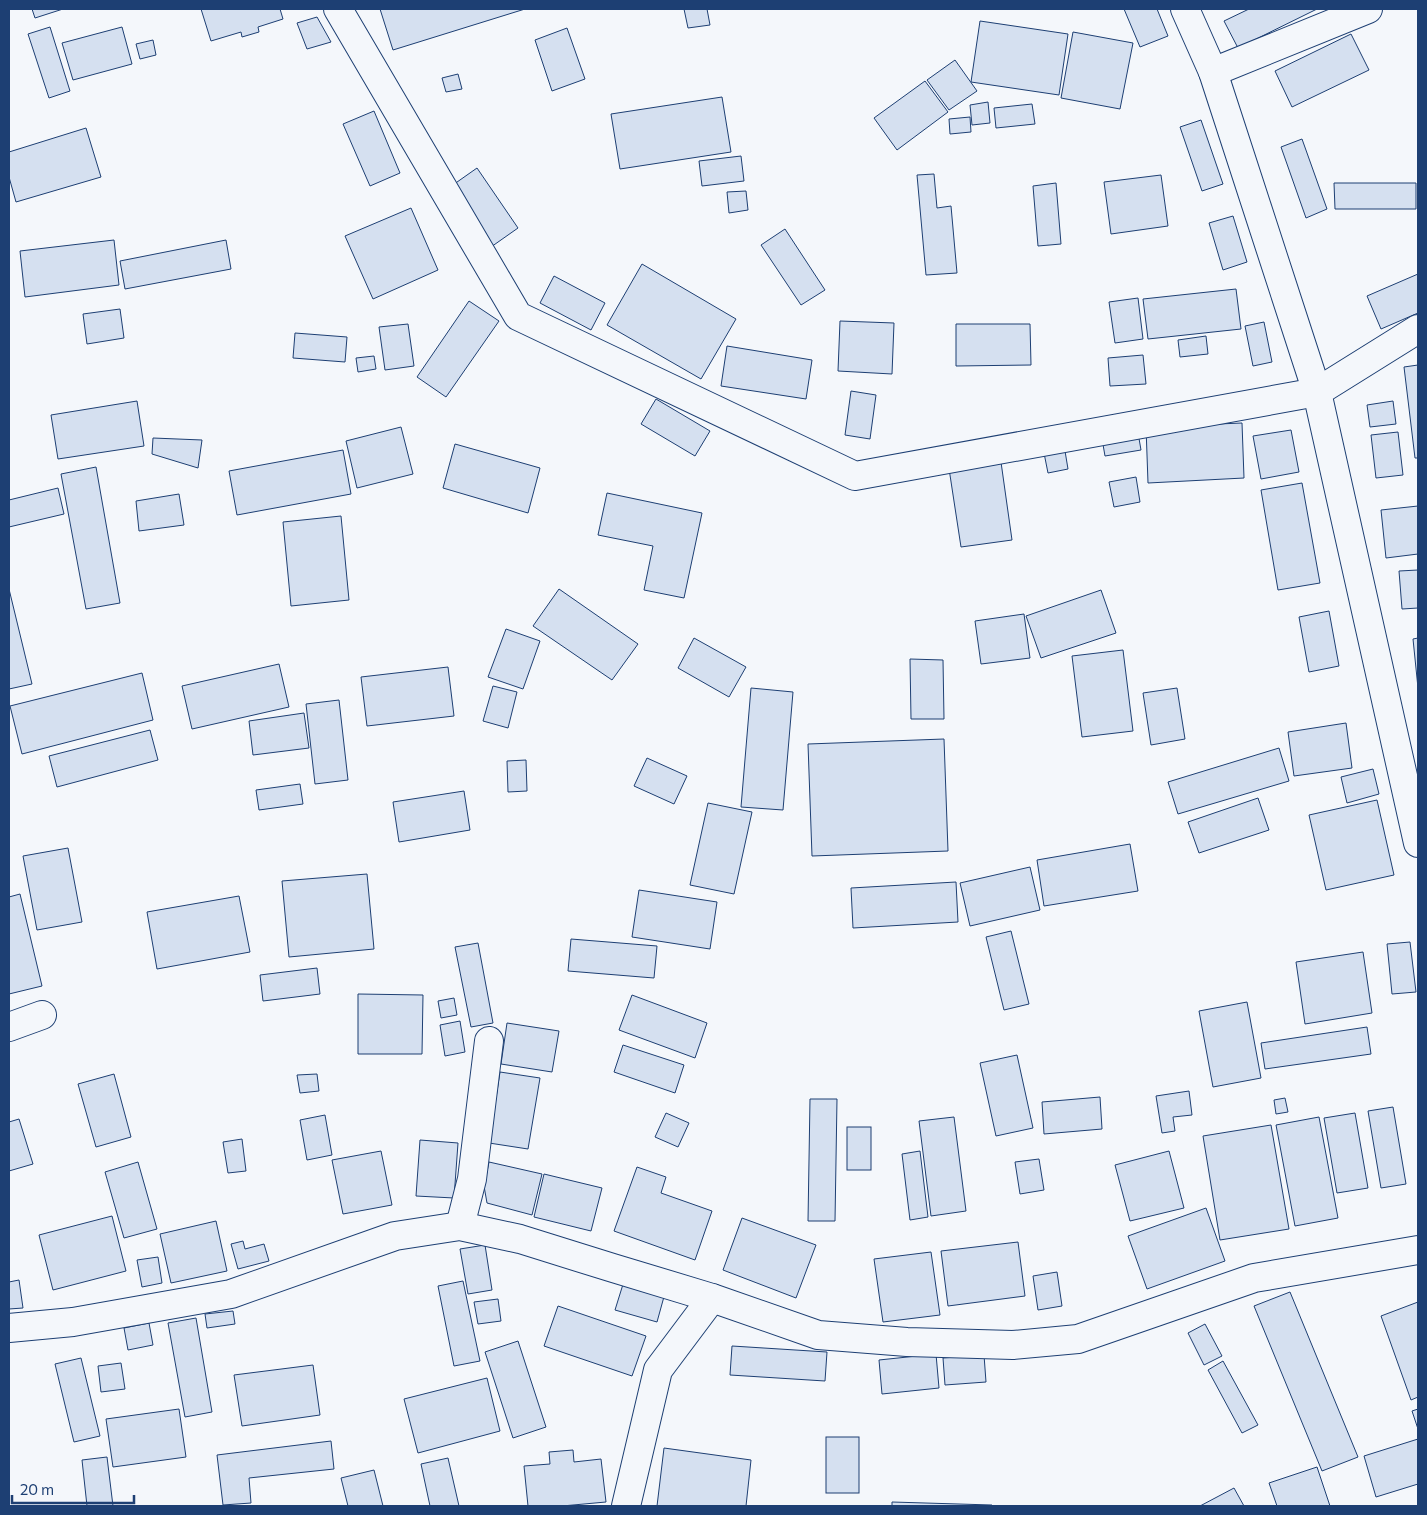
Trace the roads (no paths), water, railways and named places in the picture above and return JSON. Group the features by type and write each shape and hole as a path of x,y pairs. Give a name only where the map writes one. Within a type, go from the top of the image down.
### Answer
{"street":[{"path":"338,9 518,316 855,476 1317,392 1418,329"},
{"path":"1185,9 1213,72 1317,392 1418,843"},
{"path":"1213,72 1368,9"},
{"path":"9,1027 42,1015"},
{"path":"460,1226 472,1179 489,1041"},
{"path":"9,1328 73,1322 231,1294 395,1236 460,1226 520,1239 712,1298 818,1335 907,1342 1013,1345 1078,1339 1254,1278 1418,1250"},
{"path":"626,1506 658,1370 712,1298"}]}
